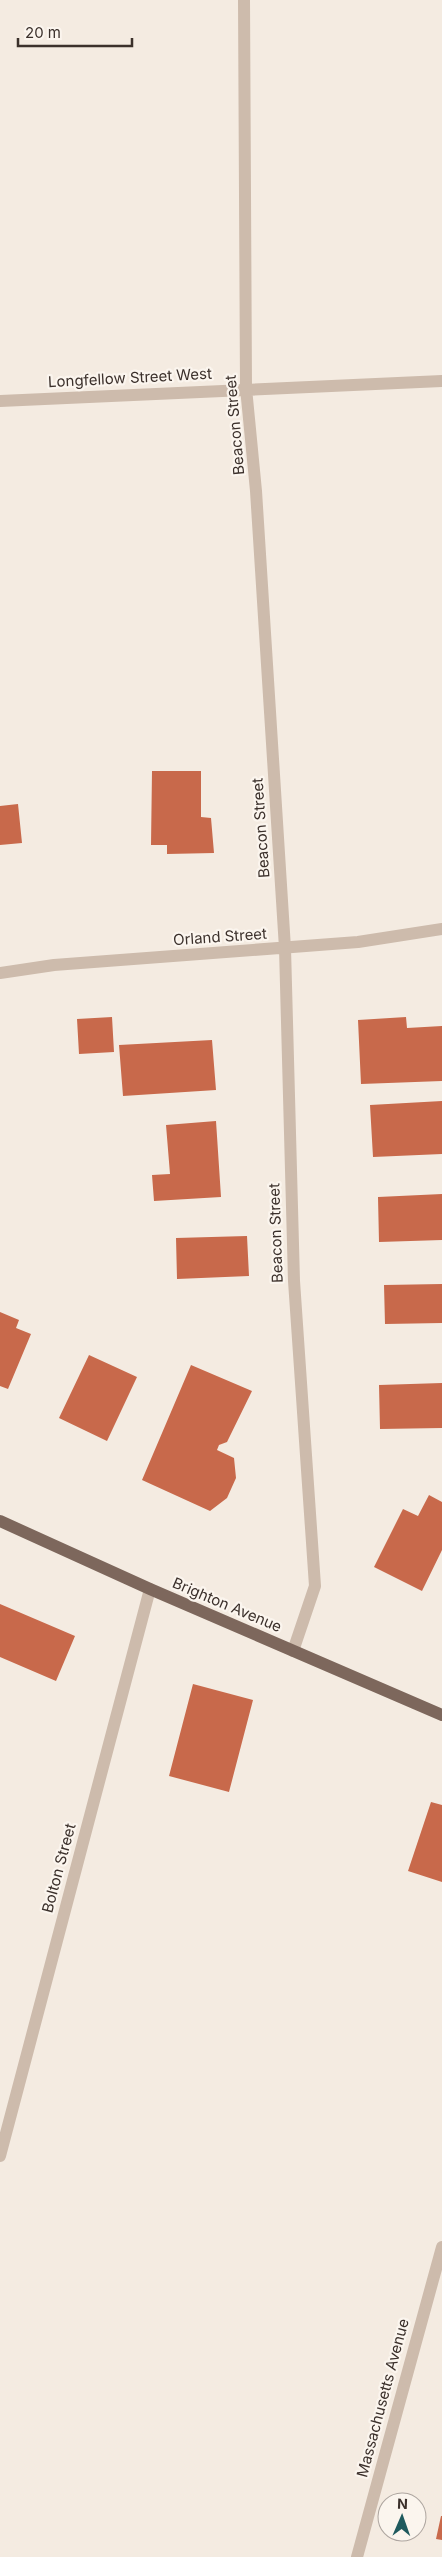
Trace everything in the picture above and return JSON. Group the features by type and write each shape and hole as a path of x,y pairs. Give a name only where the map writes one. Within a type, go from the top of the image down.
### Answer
{"main road":[{"name":"Brighton Avenue","path":"0,1521 150,1589 442,1715"}],"street":[{"name":"Beacon Street","path":"244,0 246,388 256,491 285,948 294,1281 315,1586 292,1651"},
{"name":"Longfellow Street West","path":"0,401 246,388 442,381"},
{"name":"Orland Street","path":"0,973 54,965 358,942 442,929"},
{"name":"Bolton Street","path":"0,2156 150,1589"},
{"name":"Massachusetts Avenue","path":"357,2557 442,2247"}],"building":[{"path":"152,771 201,771 201,817 211,818 214,853 167,854 167,845 151,845"},
{"path":"18,804 22,843 0,845 0,806"},
{"path":"112,1017 114,1052 79,1054 77,1019"},
{"path":"406,1017 407,1028 442,1026 442,1081 361,1084 358,1020"},
{"path":"212,1040 216,1090 123,1096 119,1045"},
{"path":"442,1101 442,1154 373,1157 370,1105"},
{"path":"216,1121 221,1197 154,1201 152,1175 170,1174 166,1125"},
{"path":"442,1194 442,1240 379,1242 378,1197"},
{"path":"247,1236 249,1276 177,1279 176,1238"},
{"path":"442,1284 442,1323 385,1324 384,1285"},
{"path":"0,1312 19,1320 16,1328 31,1334 8,1389 0,1386"},
{"path":"89,1355 137,1377 107,1441 59,1418"},
{"path":"191,1365 252,1391 227,1442 219,1445 217,1450 234,1458 236,1478 227,1498 210,1511 142,1480"},
{"path":"442,1383 442,1428 380,1429 379,1385"},
{"path":"429,1495 442,1502 442,1550 422,1591 374,1567 403,1509 418,1516"},
{"path":"0,1604 75,1636 56,1681 0,1657"},
{"path":"193,1684 253,1700 229,1792 169,1776"},
{"path":"431,1802 442,1805 442,1882 408,1871"},
{"path":"442,2516 442,2540 436,2539"}]}
